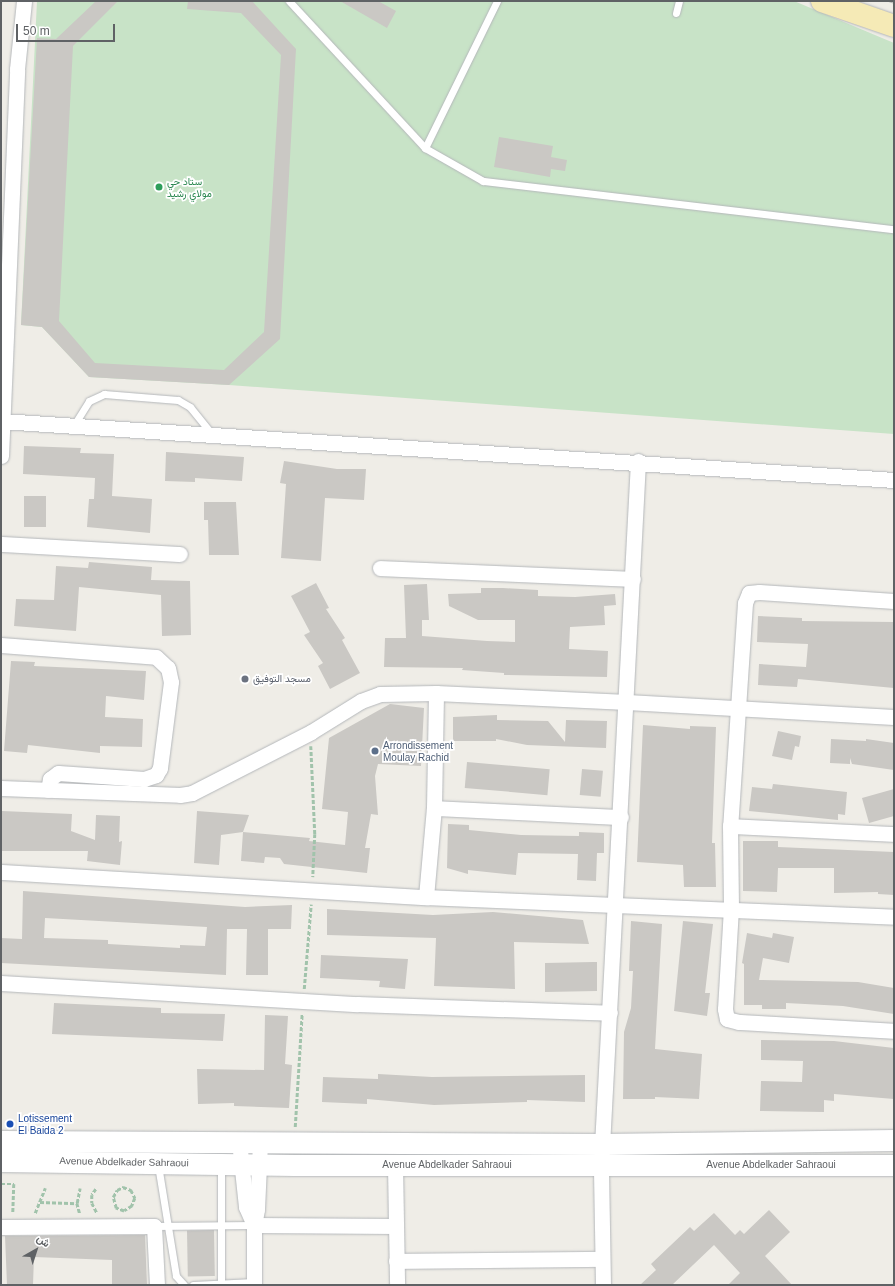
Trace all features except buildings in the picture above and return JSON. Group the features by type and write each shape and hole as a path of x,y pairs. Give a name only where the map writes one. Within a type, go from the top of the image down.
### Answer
{"main road":[{"path":"822,1 894,26"},
{"name":"Avenue Abdelkader Sahraoui","path":"1,1141 603,1144 894,1140"},
{"name":"Avenue Abdelkader Sahraoui","path":"1,1161 395,1165 894,1165"}],"street":[{"path":"1,456 17,68 24,1"},
{"path":"2,421 638,461 894,480"},
{"path":"603,1285 601,1164 627,702 638,461"},
{"path":"1,544 180,554"},
{"path":"380,568 633,579"},
{"path":"894,601 759,592 749,593 745,602 730,826 731,908 725,1009 727,1019 739,1022 894,1031"},
{"path":"1,645 156,657 168,668 171,682 160,768 156,775 144,779 58,773 50,779 48,790"},
{"path":"426,897 434,808 436,693"},
{"path":"1,788 180,795 192,793 311,732 361,701 380,694 436,693 894,717"},
{"path":"434,808 620,817"},
{"path":"730,826 894,834"},
{"path":"1,872 426,897 616,906 731,908 894,917"},
{"path":"1,983 303,1001 610,1013"},
{"path":"239,1141 240,1164 246,1207 254,1225 254,1284"},
{"path":"240,1164 260,1142"},
{"path":"395,1165 396,1285"},
{"path":"254,1225 396,1226"},
{"path":"1,1227 161,1226 157,1285"},
{"path":"396,1261 602,1259"}],"lane":[{"path":"288,1 425,148 483,181 894,229"},
{"path":"425,148 497,1"},
{"path":"676,13 679,1"},
{"path":"74,425 90,401 104,394 178,400 190,407 211,434"},
{"path":"158,1163 161,1226 176,1276 184,1285"},
{"path":"221,1284 221,1225 240,1164"},
{"path":"161,1226 254,1225"},
{"path":"193,1285 254,1284"}],"path":[{"path":"294,1142 315,834 311,732"},
{"path":"1,1184 14,1184 12,1212 19,1217"},
{"path":"123,1187 132,1190 135,1198 132,1206 124,1211 116,1208 113,1197 117,1190 123,1187"},
{"path":"31,1219 40,1202 45,1188"},
{"path":"80,1188 77,1203 82,1218"},
{"path":"96,1188 92,1195 92,1203 99,1217"},
{"path":"40,1202 77,1203"},
{"path":"124,1211 125,1218"}],"green space":[{"path":"37,1 794,1 894,43 894,434 229,385 89,377 42,327 21,325"}],"tram line":[{"path":"888,1 894,3"}],"place":[{"name":"ستاد حي مولاي رشيد","path":"159,187"},
{"name":"مسجد التوفيق","path":"245,679"},
{"name":"Arrondissement Moulay Rachid","path":"375,751"},
{"name":"Lotissement El Baida 2","path":"10,1124"}]}
